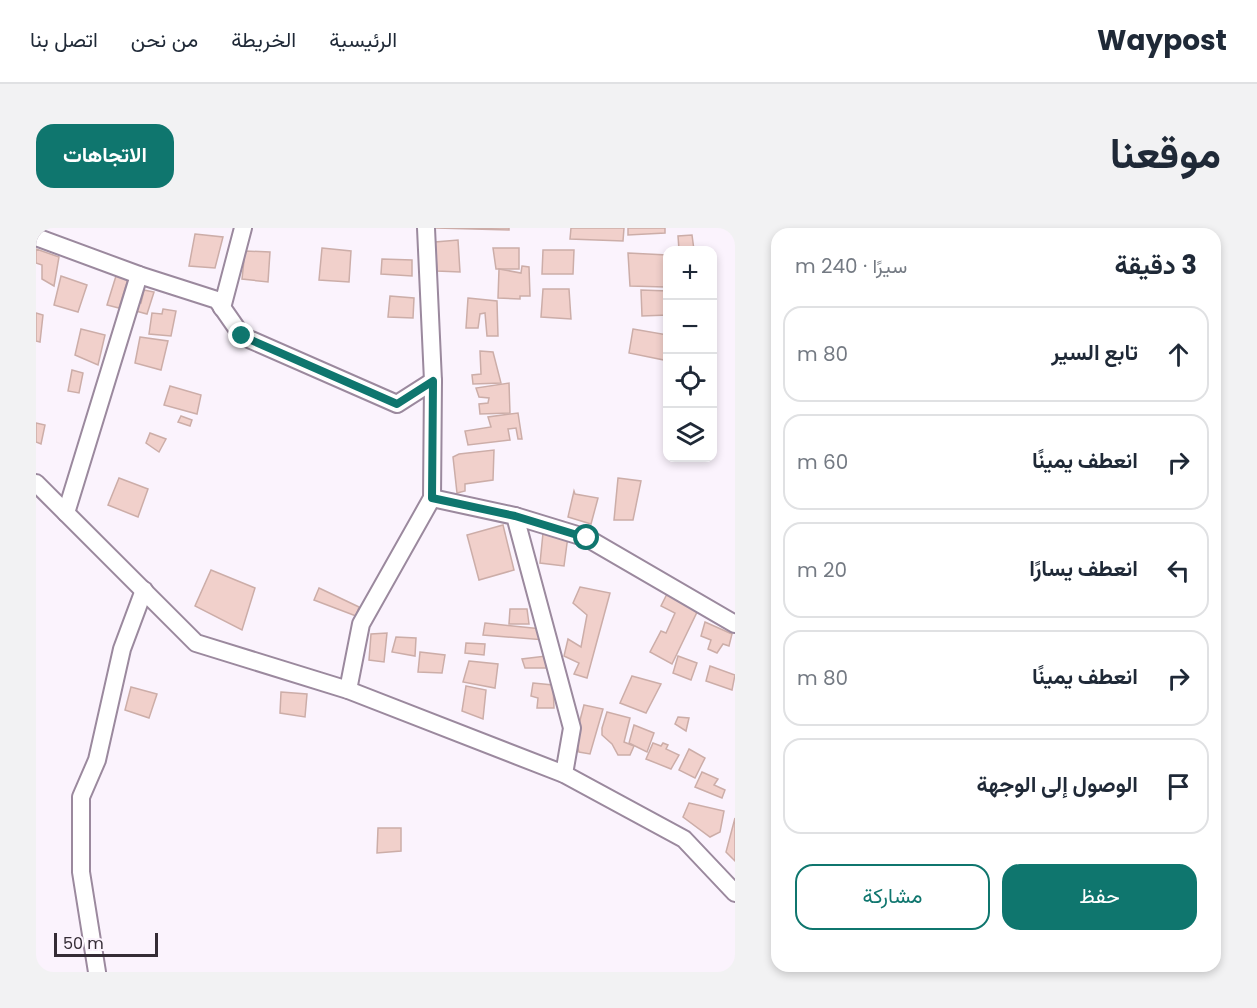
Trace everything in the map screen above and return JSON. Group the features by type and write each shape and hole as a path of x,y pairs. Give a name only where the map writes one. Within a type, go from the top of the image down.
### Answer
{"street":[{"path":"222,308 243,228"},
{"path":"348,690 361,624 432,498 433,381 426,228"},
{"path":"36,237 139,275 217,300 242,336 397,404 433,381"},
{"path":"66,513 139,275"},
{"path":"36,483 196,643 348,690 564,774 684,839 735,893"},
{"path":"432,498 515,516 587,538 735,624"},
{"path":"515,516 572,728 564,774"},
{"path":"97,972 81,872 81,797 97,760 122,648 144,590"}],"building":[{"path":"436,228 509,228 509,230"},
{"path":"571,228 624,228 623,241 570,239"},
{"path":"628,228 665,228 665,233 628,235"},
{"path":"195,234 223,237 215,268 189,266"},
{"path":"692,235 693,246 679,246 678,236"},
{"path":"458,240 460,272 437,271 435,242"},
{"path":"322,248 351,251 349,282 319,280"},
{"path":"493,248 519,248 519,269 496,269"},
{"path":"36,249 59,257 54,286 42,279 42,265 36,263"},
{"path":"543,250 574,250 573,274 542,274"},
{"path":"245,251 270,252 268,282 242,279"},
{"path":"628,253 663,255 663,287 630,286"},
{"path":"382,259 412,260 412,276 381,274"},
{"path":"522,266 529,267 530,296 520,296 520,299 498,298 499,269 521,273"},
{"path":"61,276 87,285 78,312 54,305"},
{"path":"116,276 128,279 119,308 107,305"},
{"path":"543,289 569,289 571,319 541,317"},
{"path":"144,290 154,292 147,314 132,310 134,303 141,303"},
{"path":"641,290 663,291 663,315 642,316"},
{"path":"390,296 414,298 413,318 388,317"},
{"path":"468,298 497,301 498,336 487,336 485,313 480,314 478,328 466,328"},
{"path":"163,309 176,311 171,336 149,334 152,313 162,314"},
{"path":"36,313 43,315 40,342 36,341"},
{"path":"81,329 105,335 98,365 75,355"},
{"path":"633,329 663,334 663,360 629,353"},
{"path":"140,337 168,341 161,370 135,363"},
{"path":"480,351 493,352 501,383 473,384 472,375 481,374"},
{"path":"72,370 83,373 79,393 68,391"},
{"path":"509,383 510,413 480,414 479,404 488,403 489,398 479,397 476,388"},
{"path":"170,386 201,395 197,414 164,405"},
{"path":"518,413 522,439 518,439 516,428 508,429 510,440 468,445 465,431 491,427 488,417"},
{"path":"181,416 192,420 190,426 178,422"},
{"path":"36,423 45,425 41,444 36,442"},
{"path":"150,433 166,439 159,452 146,443"},
{"path":"494,450 493,480 465,484 465,491 457,493 453,457 459,454"},
{"path":"119,478 148,489 138,517 108,505"},
{"path":"618,478 641,481 633,520 614,520"},
{"path":"574,491 575,494 598,498 591,524 568,517"},
{"path":"503,525 514,570 479,580 467,535"},
{"path":"543,533 568,536 564,566 540,563"},
{"path":"211,570 255,588 242,630 195,606"},
{"path":"580,587 610,593 587,678 574,674 579,663 564,656 568,639 581,647 587,615 573,603"},
{"path":"319,588 359,607 356,616 314,600"},
{"path":"669,590 699,608 672,664 650,652 661,631 666,633 675,613 661,606"},
{"path":"510,609 527,609 529,624 509,624"},
{"path":"705,622 732,634 729,646 723,644 717,653 708,649 711,640 701,636"},
{"path":"485,623 542,629 545,640 483,635"},
{"path":"387,633 384,662 369,660 371,634"},
{"path":"396,637 416,638 415,656 392,652"},
{"path":"466,643 485,644 484,655 465,653"},
{"path":"420,652 445,655 442,673 418,672"},
{"path":"546,656 549,668 525,668 522,659"},
{"path":"678,656 697,663 691,680 673,673"},
{"path":"469,661 498,664 495,688 463,682"},
{"path":"710,666 735,675 732,690 706,681"},
{"path":"632,676 661,684 646,713 620,703"},
{"path":"533,683 553,685 554,708 537,708 538,698 531,696"},
{"path":"466,686 486,690 483,719 462,711"},
{"path":"131,687 157,694 149,718 125,710"},
{"path":"281,692 307,694 305,717 280,713"},
{"path":"584,705 603,709 590,754 579,752 575,739"},
{"path":"607,712 630,718 624,742 634,746 630,755 618,755 612,744 602,735"},
{"path":"678,717 689,718 686,731 675,724"},
{"path":"634,725 654,733 647,752 629,743"},
{"path":"653,743 661,746 663,743 668,745 666,749 679,755 671,769 646,759"},
{"path":"689,749 705,758 695,778 679,770"},
{"path":"702,772 718,779 714,785 725,790 722,798 695,787"},
{"path":"689,803 724,811 720,832 710,837 683,817"},
{"path":"735,818 735,861 726,852"},
{"path":"378,828 401,828 401,851 377,853"}],"route":[{"path":"242,336 397,404 433,381 432,498 515,516 587,538"}]}
